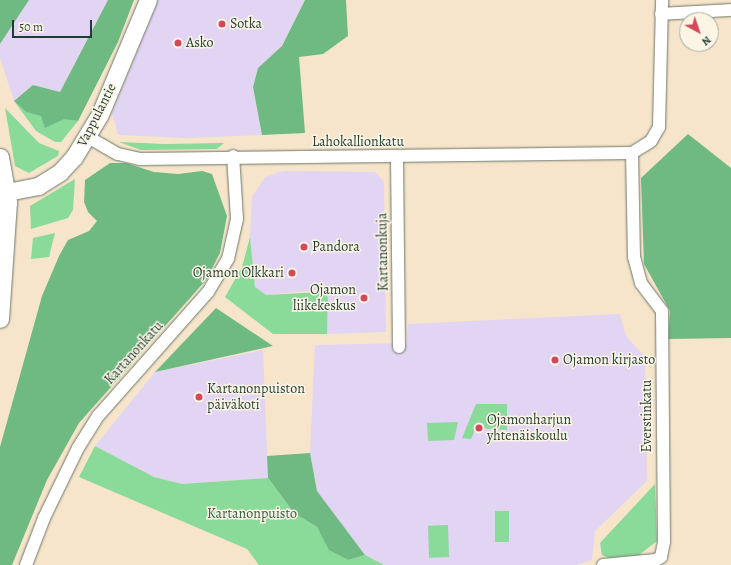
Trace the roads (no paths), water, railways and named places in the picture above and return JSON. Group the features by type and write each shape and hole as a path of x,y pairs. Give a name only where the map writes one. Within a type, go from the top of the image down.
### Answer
{"street":[{"name":"Vappulantie","path":"7,192 38,186 60,172 88,137 148,0"},
{"path":"632,153 651,141 659,127 660,14 662,0"},
{"path":"660,14 731,10"},
{"name":"Lahokallionkatu","path":"88,137 118,154 140,159 233,156 397,157 632,153"},
{"name":"Everstinkatu","path":"604,565 656,560 661,557 664,542 662,311 641,283 634,258 632,153"},
{"name":"Kartanonkatu","path":"26,565 47,511 78,448 99,415 208,292 228,259 237,219 233,156"},
{"path":"0,157 7,192 0,319"},
{"name":"Kartanonkuja","path":"397,157 400,348"}],"place":[{"name":"Sotka","path":"222,24"},
{"name":"Asko","path":"178,43"},
{"name":"Pandora","path":"304,247"},
{"name":"Ojamon Olkkari","path":"292,273"},
{"name":"Ojamon liikekeskus","path":"364,298"},
{"name":"Ojamon kirjasto","path":"555,360"},
{"name":"Kartanonpuiston päiväkoti","path":"199,397"},
{"name":"Ojamonharjun yhtenäiskoulu","path":"479,428"}],"park label":[{"name":"Kartanonpuisto","path":"252,514"}]}
